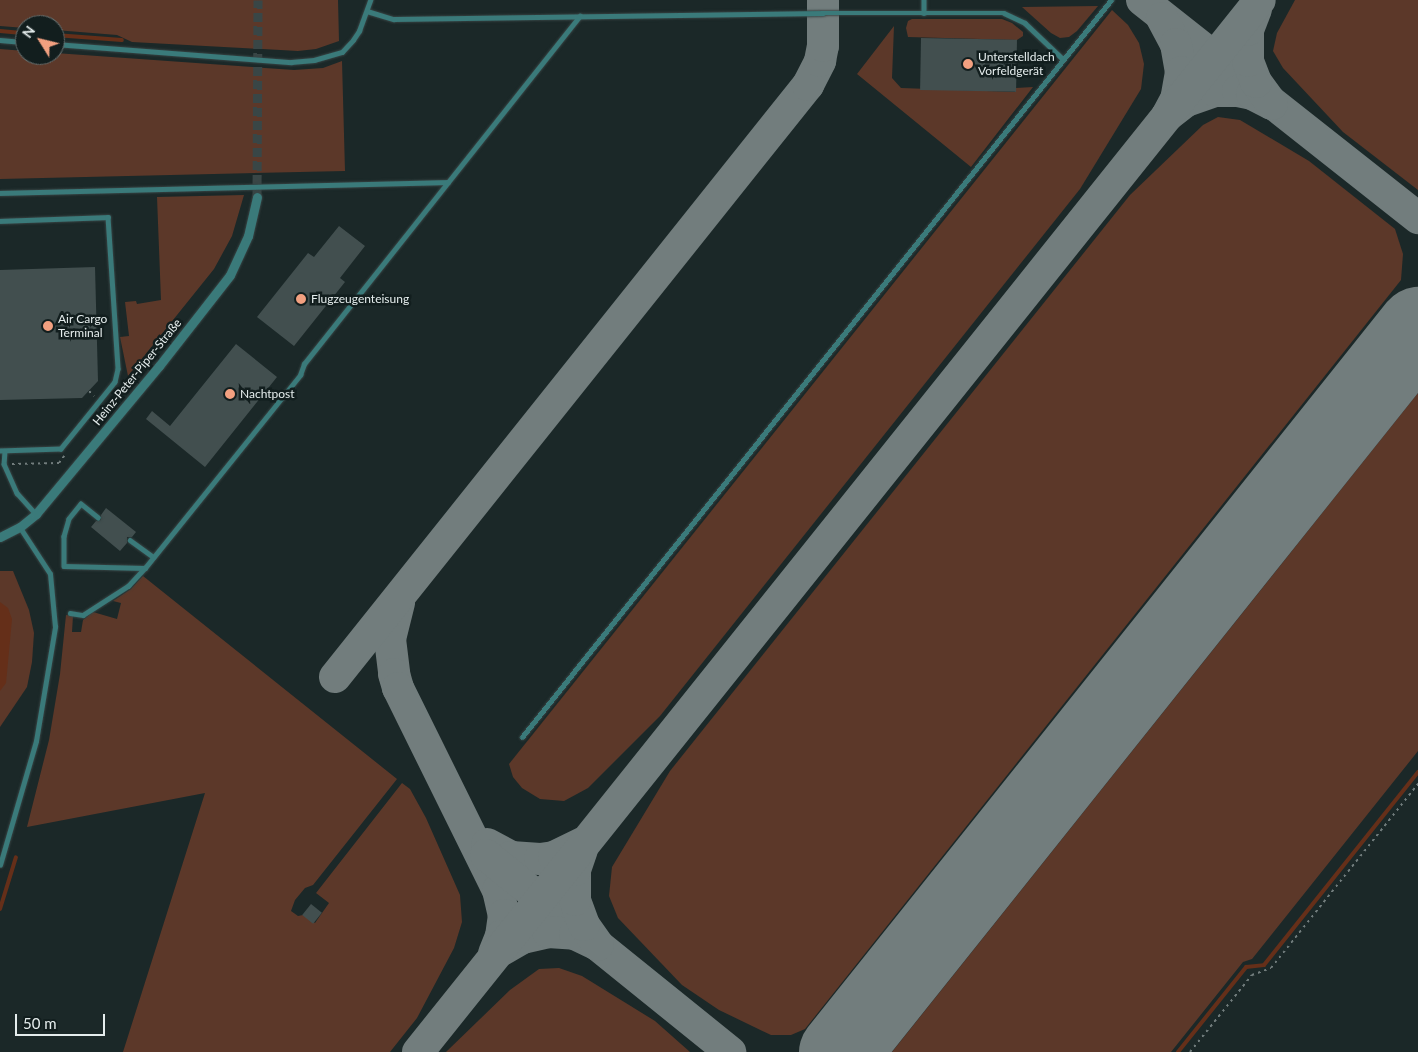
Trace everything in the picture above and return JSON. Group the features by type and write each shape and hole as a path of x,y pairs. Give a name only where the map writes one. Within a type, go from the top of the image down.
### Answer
{"street":[{"name":"Heinz-Peter-Piper-Straße","path":"0,537 20,527 36,514 159,366 230,275 248,236 258,197"}],"lane":[{"path":"65,45 291,62 314,60 342,52 359,31 370,0"},
{"path":"924,0 924,13"},
{"path":"522,737 1111,0"},
{"path":"367,11 394,19 924,13 1011,14 1026,23 1063,59"},
{"path":"70,613 83,615 128,586 145,568 300,375 304,364 580,16"},
{"path":"0,40 15,41"},
{"path":"0,193 448,182"},
{"path":"0,220 108,217 118,369 115,382 61,449 2,451 4,464 17,494 36,514"},
{"path":"98,518 81,504 69,519 64,536 64,566 145,568"},
{"path":"0,866 36,742 55,627 50,574 20,527"},
{"path":"130,540 154,557"}],"path":[{"path":"1190,1052 1252,975 1271,968 1418,784"}],"shaded area":[{"path":"0,0 338,0 339,41 316,49 298,51 132,42 117,35 65,31 65,15 15,15 15,27 0,26"},
{"path":"1295,0 1418,0 1418,190 1343,132 1283,68 1273,51 1277,33"},
{"path":"1098,6 1077,31 1069,37 1060,38 1051,33 1022,7"},
{"path":"1112,10 1128,25 1139,43 1144,64 1141,89 1080,189 660,716 588,788 564,801 540,799 522,788 513,777 509,764"},
{"path":"912,19 1002,19 1012,23 1023,32 1023,36 1017,40 908,37 906,28 908,21"},
{"path":"894,26 892,78 901,88 1015,92 1016,88 1033,87 971,167 857,74"},
{"path":"0,49 15,50 15,65 65,65 65,54 294,70 323,68 342,61 345,171 0,179"},
{"path":"1218,117 1240,120 1309,161 1395,229 1403,254 1401,280 805,1029 791,1035 771,1035 719,1010 682,985 618,918 609,896 612,867 670,771 1130,195 1203,125"},
{"path":"244,195 232,236 214,269 128,376 120,337 129,336 125,302 136,301 137,304 161,300 157,197"},
{"path":"1418,393 1418,751 1252,959 1243,962 1171,1052 892,1052"},
{"path":"0,571 13,571 29,610 34,633 32,662 27,687 0,727"},
{"path":"143,576 397,779 313,885 305,888 295,900 291,911 298,916 303,915 315,923 329,903 316,893 402,783 410,789 426,818 460,895 462,922 454,948 417,1018 390,1052 123,1052 205,793 27,827 49,740 60,674 66,615 73,616 72,632 81,632 83,620 93,612 117,619 121,603 113,601 131,589"},
{"path":"0,602 8,608 12,619 6,683 0,691"},
{"path":"559,968 582,976 655,1021 690,1052 446,1052 510,990 539,969"}],"building":[{"name":"Unterstelldach Vorfeldgerät","path":"921,38 1017,40 1016,92 920,90"},
{"name":"Flugzeugenteisung","path":"339,226 365,246 340,278 345,282 294,346 257,317 308,253 314,257"},
{"name":"Air Cargo Terminal","path":"95,267 98,381 82,398 0,400 0,270"},
{"name":"Nachtpost","path":"236,344 277,377 205,467 146,419 152,411 170,426"},
{"path":"106,508 136,532 132,537 127,537 127,543 120,551 91,527 96,521 101,520 101,515"},
{"path":"311,904 322,913 313,924 302,915"}],"waterway":[{"path":"0,31 15,32"},
{"path":"65,36 122,40"},
{"path":"1178,1052 1246,967 1264,965 1418,772"},
{"path":"0,909 16,857"}],"taxiway":[{"path":"335,677 808,85 820,61 823,46 823,0"},
{"path":"1142,0 1418,218"},
{"path":"418,1052 1260,0"},
{"path":"1162,18 1176,44 1181,72 1176,99 1167,116 1186,101 1215,91 1238,91 1252,94 1272,104 1256,82 1248,61 1248,30 1256,9"},
{"path":"399,603 390,639 394,674 398,688 498,890 504,915 501,936 494,953"},
{"path":"487,844 511,857 540,859 554,857 583,843"},
{"path":"502,950 523,938 548,932 575,934 598,945 584,925 575,900 575,870 582,850"},
{"path":"486,855 730,1052"},
{"path":"835,1052 847,1042"}],"runway":[{"path":"839,1052 1418,327"}],"tunnel":[{"path":"257,197 258,0"}],"place":[{"name":"Unterstelldach Vorfeldgerät","path":"968,64"},
{"name":"Flugzeugenteisung","path":"301,299"},
{"name":"Air Cargo Terminal","path":"48,326"},
{"name":"Nachtpost","path":"230,394"}]}
